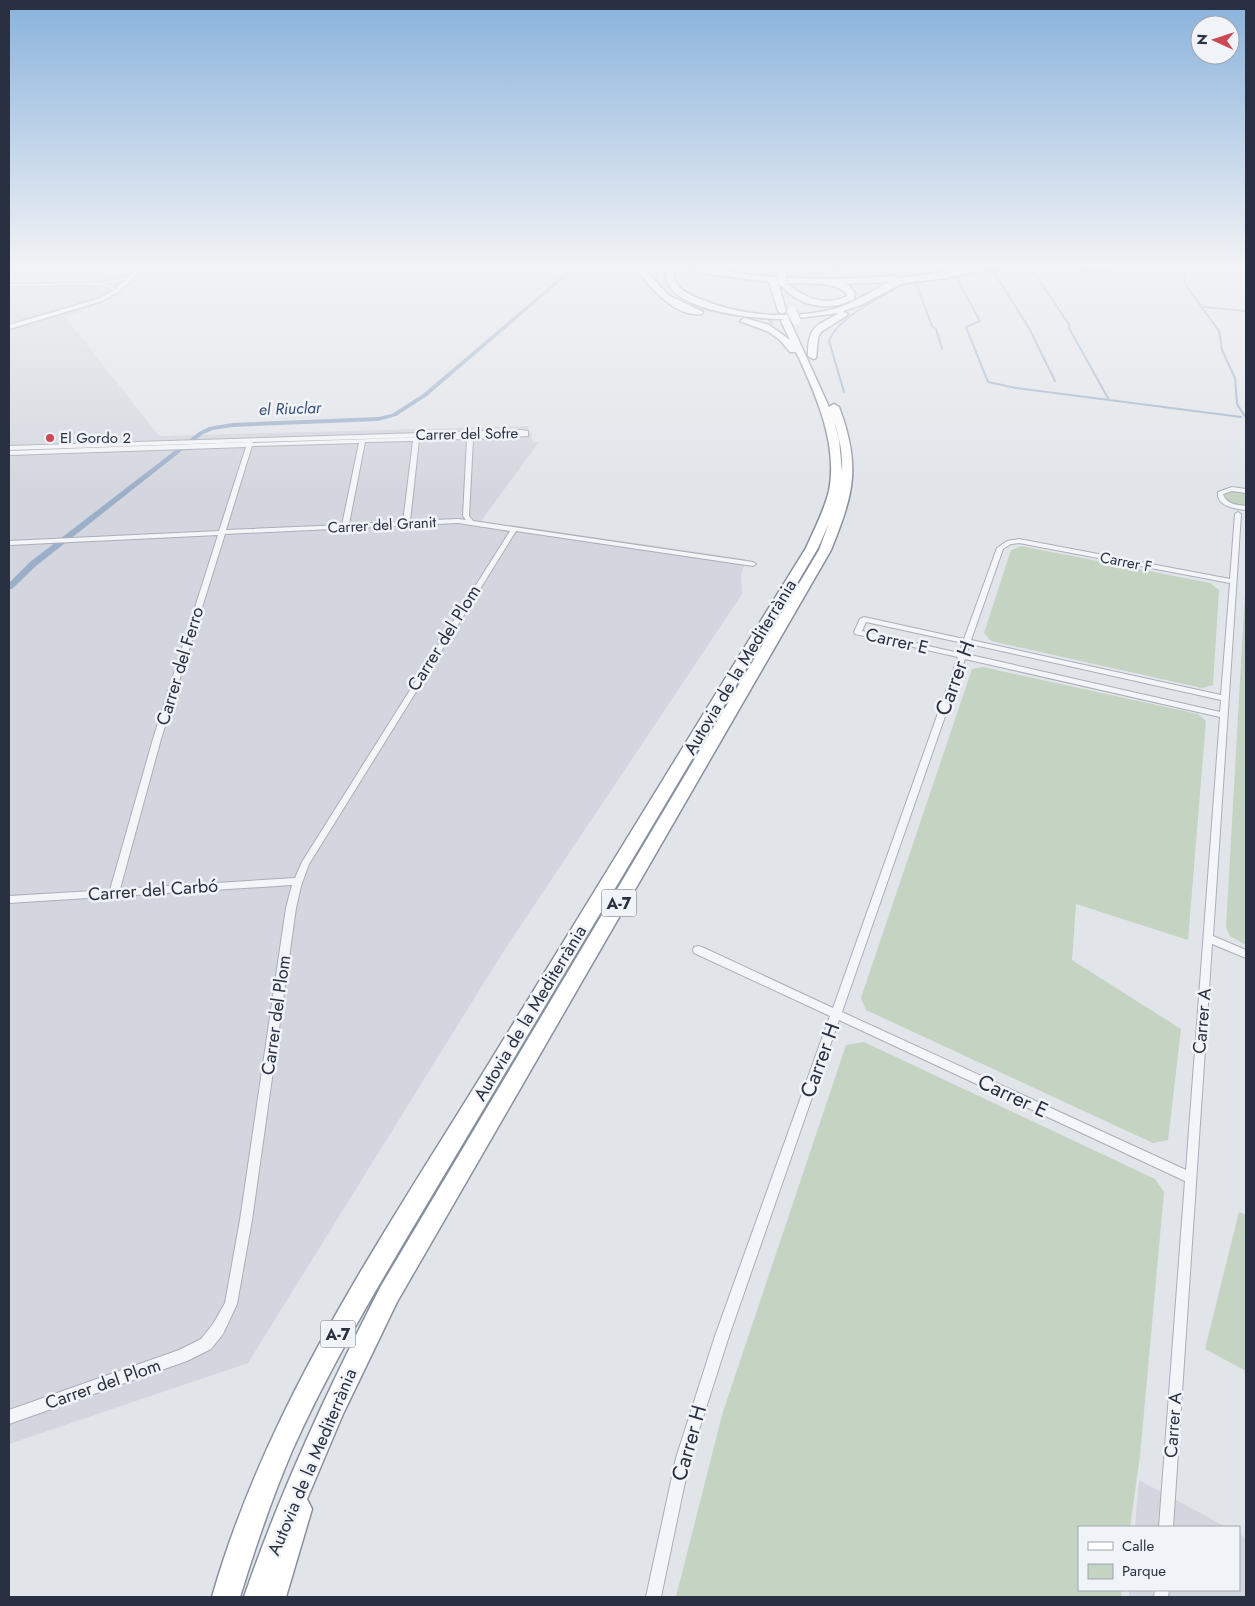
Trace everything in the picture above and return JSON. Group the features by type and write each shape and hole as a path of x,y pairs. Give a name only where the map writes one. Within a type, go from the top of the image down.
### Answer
{"highway":[{"path":"788,343 796,353 808,358 812,343"},
{"name":"Autovia de la Mediterrània","path":"258,1597 270,1559 303,1475 344,1383 389,1294 825,550 843,508 848,480 848,452 840,420 801,343"},
{"name":"Autovia de la Mediterrània","path":"216,1597 229,1585 264,1488 306,1392 362,1291 812,548 830,507 836,479 835,453 827,416 808,358"},
{"path":"272,1597 298,1516 303,1475"}],"street":[{"name":"Carrer del Sofre","path":"9,448 198,442 250,443 416,440 526,435 526,432 250,443 172,448 9,453"},
{"path":"470,438 466,516 470,522"},
{"path":"406,524 416,440"},
{"path":"345,526 362,441"},
{"name":"Carrer del Ferro","path":"114,893 157,739 250,443"},
{"path":"1243,510 1230,505 1220,499 1219,496 1222,491 1232,489 1246,491"},
{"path":"1230,505 1243,510"},
{"name":"Carrer A","path":"1166,1526 1233,582 1243,510"},
{"name":"Carrer del Granit","path":"9,543 345,526 470,522 753,564"},
{"name":"Carrer del Plom","path":"9,1417 182,1356 206,1344 218,1329 231,1304 246,1220 291,908 298,882 305,864 514,528"},
{"name":"Carrer H","path":"653,1597 683,1458 722,1336 1000,548 1009,542 1019,542"},
{"name":"Carrer F","path":"1019,542 1233,582"},
{"name":"Carrer E","path":"1224,715 858,632 864,619 1225,698"},
{"name":"Carrer del Carbó","path":"9,900 298,882"},
{"path":"1209,940 1246,954"},
{"name":"Carrer E","path":"698,950 1190,1178"}],"shaded area":[{"path":"9,343 86,343 159,436 528,426 533,442 539,442 481,521 746,559 741,574 742,594 503,952 248,1363 9,1444"},
{"path":"1139,1480 1224,1526 1135,1526"},
{"path":"1240,1535 1246,1538 1246,1597 1129,1597 1129,1591 1240,1591"}],"green space":[{"path":"1231,491 1246,493 1246,506 1233,504 1225,499 1223,496"},
{"path":"1021,546 1210,583 1219,590 1213,685 1202,688 991,641 984,633 1011,550"},
{"path":"1246,575 1246,945 1230,936 1226,928"},
{"path":"983,667 1198,714 1206,721 1188,940 1076,904 1072,960 1181,1029 1168,1140 1153,1143 866,1010 861,998 972,669"},
{"path":"864,1042 1155,1179 1164,1192 1140,1456 1130,1526 1078,1526 1078,1591 1122,1591 1121,1597 676,1597 722,1415 846,1045"},
{"path":"1239,1212 1246,1215 1246,1371 1205,1349"}],"waterway":[{"name":"el Riuclar","path":"9,587 33,564 201,433 211,428 232,425 378,419 394,415 425,395 486,343"},
{"path":"830,343 844,392"},
{"path":"940,343 942,349"},
{"path":"972,343 988,382 1016,388 1109,400"},
{"path":"1036,343 1055,381"},
{"path":"1077,343 1109,400"},
{"path":"1221,343 1222,350 1235,378 1237,404 1246,418"},
{"path":"1109,400 1241,417"}],"place":[{"name":"El Gordo 2","path":"50,438"}]}
